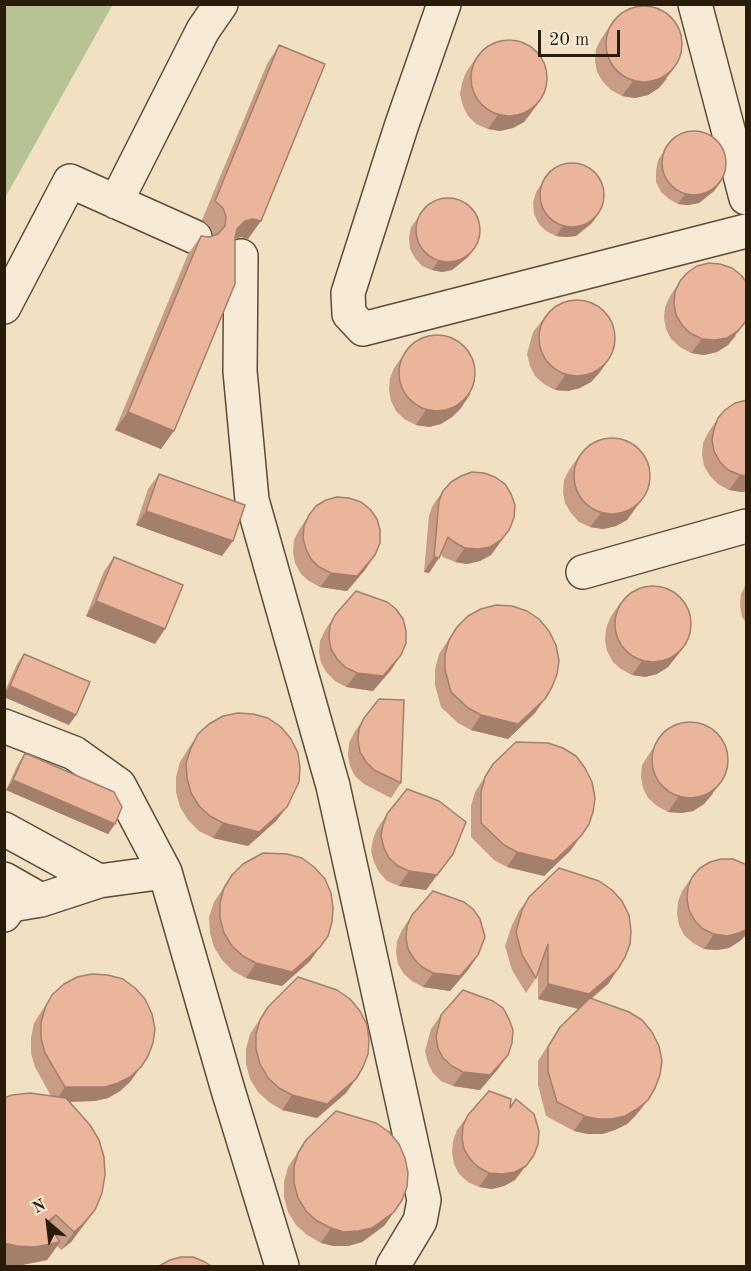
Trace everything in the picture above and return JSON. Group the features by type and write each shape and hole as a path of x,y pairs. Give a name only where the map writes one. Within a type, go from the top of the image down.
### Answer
{"lane":[{"path":"116,202 203,30 221,4"},
{"path":"444,4 401,127 348,292 349,314 363,329 747,231"},
{"path":"695,4 747,198"},
{"path":"4,308 70,181 195,237"},
{"path":"241,256 240,371 252,501 333,786 424,1200 420,1221 393,1266"},
{"path":"583,572 747,526"},
{"path":"4,726 74,753 119,785 165,872 282,1266"},
{"path":"4,829 99,881"},
{"path":"4,915 11,905 40,900 99,881 165,872"},
{"path":"4,879 40,900"}],"green space":[{"path":"5,4 119,5 112,6 5,198"}],"building":[{"path":"637,6 651,6 665,12 676,23 682,37 679,59 671,71 651,82 637,82 623,76 612,65 606,51 606,37 612,23 623,12"},
{"path":"502,40 516,40 530,46 541,57 547,71 544,93 536,105 516,116 502,116 488,110 477,99 471,85 471,71 477,57 488,46"},
{"path":"279,45 325,64 261,221 253,219 245,221 237,229 235,284 174,431 128,412 201,236 209,237 218,234 225,226 226,217 223,208 215,201"},
{"path":"694,131 712,137 720,145 726,163 720,181 712,189 694,195 676,189 668,181 662,163 668,145 676,137"},
{"path":"572,163 590,169 598,177 604,195 598,213 590,221 572,227 554,221 546,213 540,195 546,177 554,169"},
{"path":"448,198 466,204 474,212 480,230 474,248 466,256 448,262 430,256 422,248 416,230 422,212 430,204"},
{"path":"709,263 732,268 747,283 746,321 738,331 727,338 714,340 702,339 690,333 676,315 674,304 675,292 680,281 697,266"},
{"path":"570,300 584,300 598,306 609,317 615,331 612,353 604,365 584,376 570,376 556,370 545,359 539,345 539,331 545,317 556,306"},
{"path":"430,335 444,335 458,341 469,352 475,366 472,388 464,400 444,411 430,411 416,405 405,394 399,380 399,366 405,352 416,341"},
{"path":"747,400 747,476 728,470 720,462 714,451 712,440 718,418 725,410 735,403"},
{"path":"605,438 619,438 633,444 644,455 650,469 647,491 639,503 619,514 605,514 591,508 580,497 574,483 574,469 580,455 591,444"},
{"path":"472,472 495,477 505,484 515,505 514,518 509,530 501,540 490,547 478,549 465,548 448,537 439,558 434,557 439,501 443,491 451,482"},
{"path":"159,474 245,505 233,541 146,511"},
{"path":"337,497 361,502 377,519 380,530 380,543 375,555 357,576 331,573 319,567 311,559 303,538 304,526 316,506"},
{"path":"114,557 183,585 165,629 96,601"},
{"path":"646,586 660,586 674,592 685,603 691,617 688,639 680,651 660,662 646,662 632,656 621,645 615,631 615,617 621,603 632,592"},
{"path":"356,591 387,602 403,619 406,643 401,655 383,676 357,673 345,667 331,649 330,626 335,615"},
{"path":"496,605 512,606 527,611 539,619 549,631 556,645 559,661 557,674 545,699 518,724 481,715 468,708 451,692 445,670 445,655 449,640 457,627 468,616"},
{"path":"24,654 90,682 76,715 10,686"},
{"path":"379,699 404,700 401,783 374,770 360,752 359,729 364,718"},
{"path":"238,713 268,718 281,727 291,739 298,753 299,782 287,807 259,832 223,823 210,816 199,806 191,793 187,778 186,763 198,734 223,716"},
{"path":"683,722 697,722 711,728 722,739 728,753 725,775 717,787 697,798 683,798 669,792 658,781 652,767 652,753 658,739 669,728"},
{"path":"516,742 548,743 563,748 576,756 592,782 595,798 589,824 581,836 554,861 517,852 504,845 481,823 481,792 485,777 493,764"},
{"path":"25,753 114,792 122,807 115,824 13,780"},
{"path":"407,789 439,801 466,822 453,854 437,875 409,871 398,866 389,858 384,848 381,836 387,814"},
{"path":"263,853 287,854 302,858 325,879 331,893 333,908 328,936 320,947 292,972 256,963 243,956 232,946 224,933 220,918 220,903 224,888 232,875 243,864"},
{"path":"721,859 733,859 747,865 747,929 727,936 703,929 689,910 687,899 692,877 700,868"},
{"path":"559,868 599,881 622,901 629,915 630,944 625,957 618,969 589,994 548,984 548,944 536,978 522,955 516,932 522,910 529,897"},
{"path":"433,891 464,902 480,919 485,937 478,955 460,976 433,973 422,967 408,949 407,926 412,915"},
{"path":"92,974 123,979 145,999 152,1014 155,1029 153,1043 141,1067 130,1077 118,1083 105,1087 65,1087 45,1053 41,1038 41,1023 52,995 64,984 77,977"},
{"path":"298,977 337,990 350,999 360,1011 367,1025 368,1054 363,1067 356,1079 327,1104 292,1095 279,1088 268,1078 260,1064 256,1049 256,1034 260,1020 268,1007"},
{"path":"463,990 493,1001 503,1008 513,1030 508,1055 490,1075 463,1072 443,1058 438,1048 436,1037 441,1015"},
{"path":"590,998 629,1012 642,1020 652,1032 659,1046 662,1061 655,1088 648,1100 625,1116 598,1119 584,1116 557,1102 548,1071 548,1047 560,1027"},
{"path":"489,1091 511,1099 510,1108 516,1099 534,1114 539,1131 538,1144 526,1166 515,1172 489,1173 478,1167 464,1149 463,1126 468,1115"},
{"path":"30,1093 66,1098 90,1125 99,1140 104,1157 105,1175 102,1193 95,1210 83,1224 74,1232 56,1215 47,1222 60,1242 35,1247 4,1243 4,1098"},
{"path":"336,1111 376,1123 389,1132 399,1144 405,1158 408,1173 407,1187 402,1200 394,1212 372,1228 344,1232 331,1228 317,1221 306,1211 298,1198 294,1183 294,1167 298,1153 306,1140"},
{"path":"181,1257 193,1257 211,1266 159,1266"}]}
